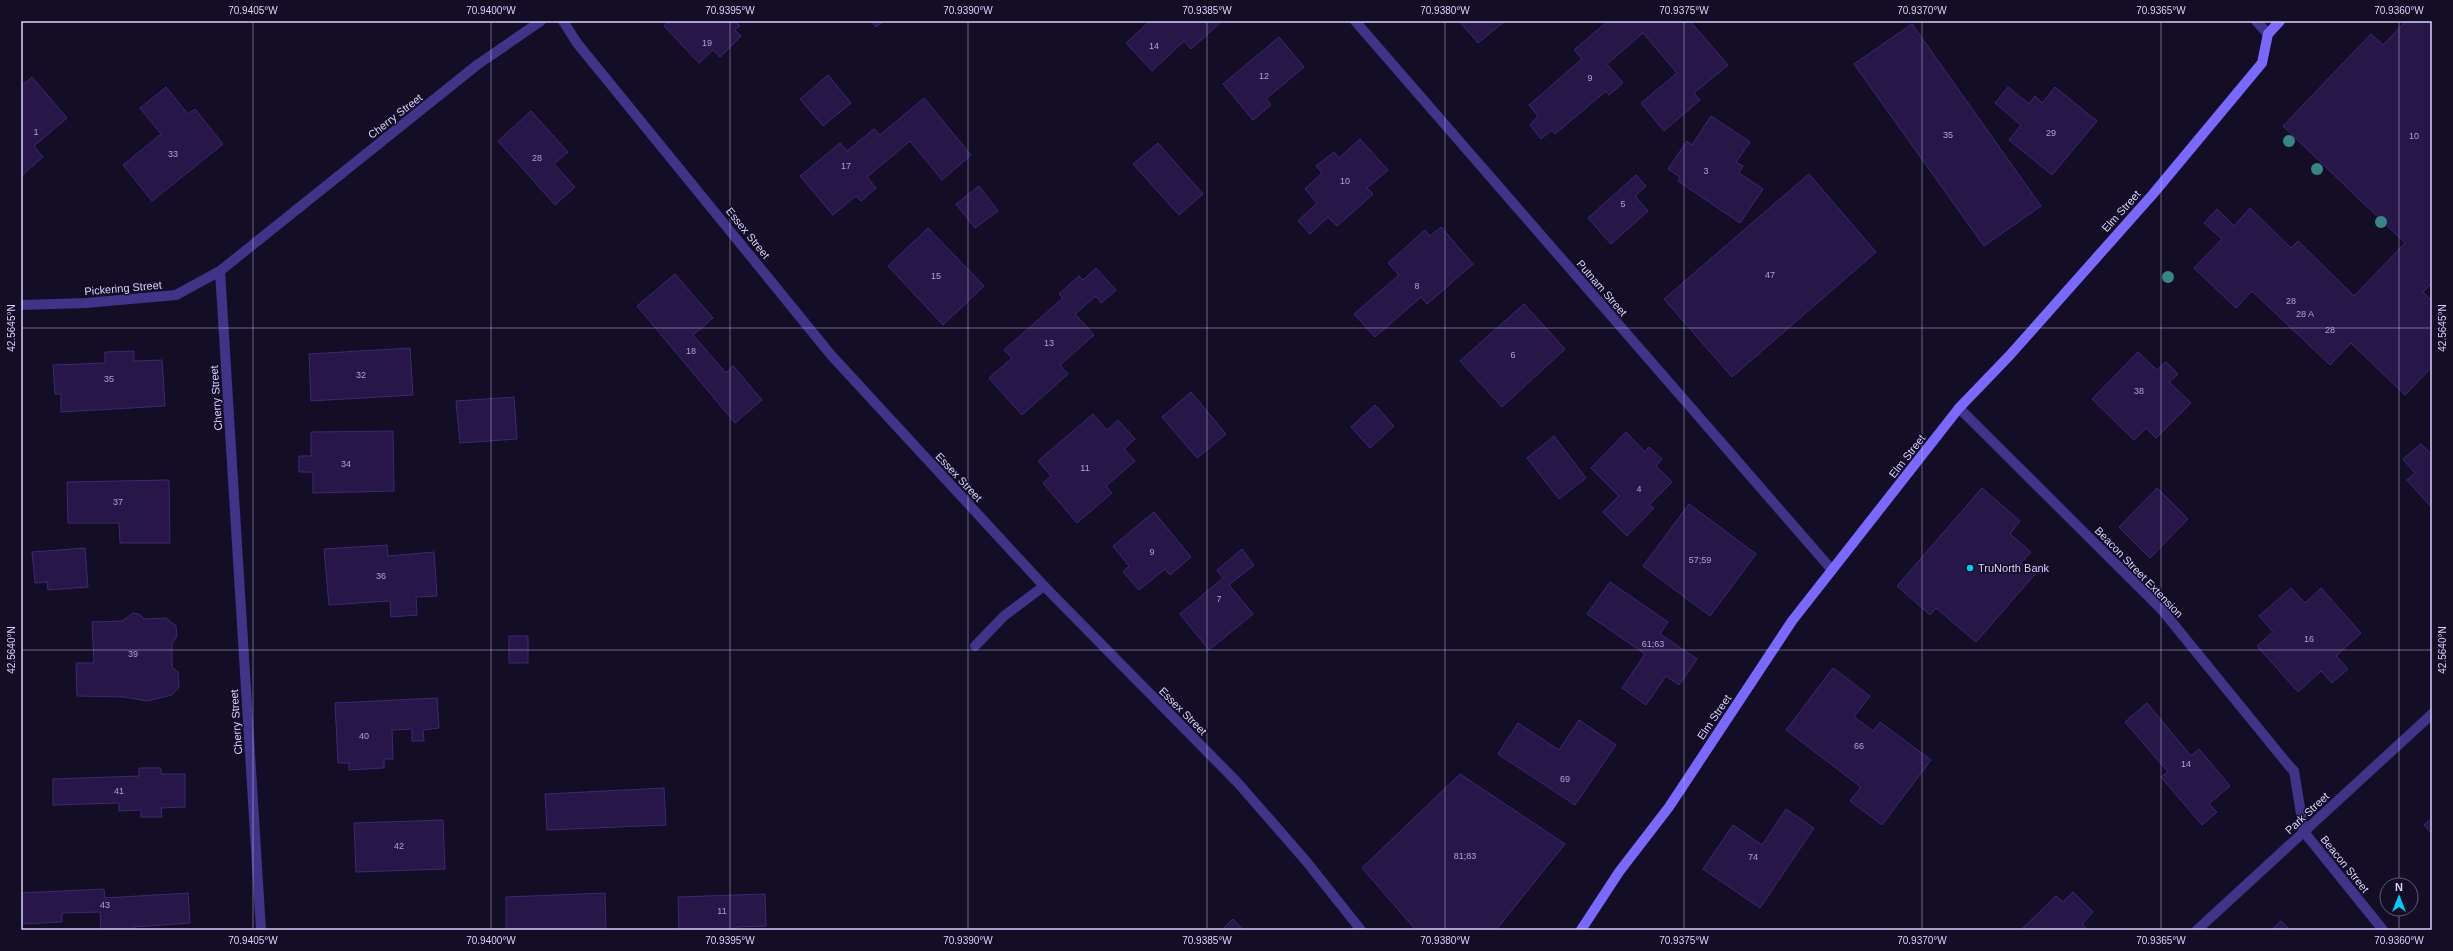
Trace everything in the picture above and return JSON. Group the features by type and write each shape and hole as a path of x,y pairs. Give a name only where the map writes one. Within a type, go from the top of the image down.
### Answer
{"main road":[{"path":"2268,34 2280,21"},
{"name":"Elm Street","path":"1581,930 1619,872 1669,806 1792,621 1959,408 2010,356 2153,194 2262,63 2268,34"}],"street":[{"name":"Cherry Street","path":"261,930 220,271 477,65 541,21"},
{"name":"Essex Street","path":"563,21 577,42 831,355 1044,586 1238,783 1306,861 1361,930"},
{"name":"Putnam Street","path":"1355,21 1832,570"},
{"path":"2256,21 2268,34"},
{"name":"Pickering Street","path":"21,305 86,303 176,296 220,271"},
{"name":"Beacon Street Extension","path":"1959,408 2162,610 2290,766 2294,771 2304,832"},
{"path":"975,646 1004,616 1044,586"},
{"name":"Park Street","path":"2197,930 2432,714"},
{"name":"Beacon Street","path":"2304,832 2383,930"}],"building":[{"path":"669,21 735,21 740,26 735,30 741,36 720,57 713,50 699,63 664,26"},
{"path":"871,21 884,21 876,27"},
{"path":"1150,21 1222,21 1191,49 1184,41 1152,71 1126,43"},
{"path":"1459,21 1505,21 1478,43"},
{"path":"1608,21 1690,21 1728,65 1694,93 1700,100 1664,131 1641,103 1677,73 1643,33 1607,64 1623,83 1609,95 1606,91 1555,134 1552,130 1541,139 1530,125 1538,116 1529,105 1582,59 1574,50"},
{"path":"2406,21 2432,21 2432,283 2423,292 2432,301 2432,367 2405,395 2351,343 2330,365 2252,291 2236,308 2194,268 2222,239 2204,223 2217,209 2234,226 2250,208 2291,248 2298,241 2354,296 2405,243 2283,126 2371,34 2383,45"},
{"path":"1912,24 2041,206 1984,246 1854,64"},
{"path":"1279,37 1304,67 1266,99 1271,105 1253,120 1223,84"},
{"path":"828,75 851,103 823,126 800,99"},
{"path":"32,77 67,118 34,146 43,157 21,176 21,86"},
{"path":"166,87 188,114 195,109 223,144 152,201 123,165 161,134 140,108"},
{"path":"2008,87 2029,104 2035,96 2042,103 2055,87 2097,121 2052,175 2009,140 2021,125 1995,103"},
{"path":"924,98 971,155 942,180 910,141 867,177 876,188 861,201 856,196 833,215 800,176 840,143 847,151 874,129 880,135"},
{"path":"531,111 568,152 554,164 575,187 555,205 498,141"},
{"path":"1711,116 1750,142 1736,162 1743,166 1739,173 1763,189 1740,223 1678,181 1680,177 1668,169 1687,141 1692,145"},
{"path":"1360,139 1388,170 1367,188 1373,194 1337,226 1328,217 1310,234 1298,221 1317,203 1305,189 1322,173 1316,166 1334,152 1339,158"},
{"path":"1158,143 1203,194 1179,215 1133,164"},
{"path":"1809,174 1876,252 1732,377 1664,299"},
{"path":"1636,175 1646,186 1635,196 1648,211 1611,244 1588,218"},
{"path":"979,186 998,211 975,228 956,204"},
{"path":"1441,227 1473,264 1427,304 1421,297 1375,337 1354,314 1399,275 1388,263 1425,230 1430,236"},
{"path":"928,228 984,286 943,325 888,266"},
{"path":"1096,268 1116,290 1101,303 1096,296 1075,314 1094,335 1060,365 1068,374 1022,415 989,378 1012,358 1004,350 1063,298 1059,294 1079,276 1083,280"},
{"path":"675,274 713,318 693,335 726,373 733,366 762,400 735,423 637,306"},
{"path":"1524,304 1565,349 1502,407 1460,361"},
{"path":"410,348 413,395 311,401 309,354"},
{"path":"134,351 134,361 162,360 165,406 61,412 61,394 55,394 53,365 105,363 105,352"},
{"path":"2138,352 2157,370 2166,362 2178,374 2169,382 2191,403 2156,438 2146,428 2134,440 2092,399"},
{"path":"1191,392 1226,434 1197,458 1162,417"},
{"path":"514,397 517,439 460,443 456,401"},
{"path":"1375,405 1394,426 1370,448 1351,427"},
{"path":"1093,414 1107,430 1118,420 1135,439 1124,449 1135,461 1106,486 1112,493 1077,523 1043,483 1051,476 1038,461"},
{"path":"393,431 394,491 313,493 313,472 299,472 299,456 311,456 311,432"},
{"path":"1626,432 1645,452 1649,447 1662,459 1656,466 1672,482 1649,505 1654,508 1627,536 1603,512 1619,496 1591,468"},
{"path":"1554,436 1586,478 1559,499 1527,458"},
{"path":"2421,444 2432,455 2432,508 2407,480 2415,473 2403,459"},
{"path":"169,480 170,543 120,543 119,523 68,523 67,482"},
{"name":"TruNorth Bank","path":"1982,488 2020,521 2010,534 2031,552 2021,563 2035,574 1976,642 1936,608 1930,615 1897,586"},
{"path":"2157,488 2188,519 2150,558 2119,527"},
{"path":"1689,504 1756,554 1710,616 1643,566"},
{"path":"1154,512 1191,557 1170,575 1165,569 1139,590 1123,572 1129,566 1113,546"},
{"path":"387,545 388,556 434,552 437,596 416,597 417,615 391,617 390,601 329,605 324,549"},
{"path":"85,548 88,587 48,590 47,582 35,583 32,552"},
{"path":"1242,549 1254,565 1229,585 1253,614 1209,650 1180,614 1223,578 1217,570"},
{"path":"1610,582 1668,622 1660,634 1697,659 1679,685 1666,676 1646,705 1622,688 1645,654 1587,614"},
{"path":"2291,588 2305,603 2321,588 2361,633 2336,656 2348,669 2332,683 2321,671 2298,692 2257,646 2273,632 2259,616"},
{"path":"133,613 139,614 144,619 166,618 176,626 177,636 172,644 172,667 178,672 179,687 172,695 147,701 124,697 77,696 76,663 94,663 92,622 122,621"},
{"path":"509,636 528,636 528,663 509,663"},
{"path":"1833,668 1870,696 1854,717 1873,731 1880,722 1931,760 1882,825 1850,801 1861,787 1786,730"},
{"path":"437,698 439,728 423,730 424,741 412,741 412,729 392,730 393,759 384,759 384,768 349,770 349,763 338,763 335,703"},
{"path":"2147,703 2191,756 2199,749 2230,786 2209,804 2217,812 2202,825 2161,777 2168,772 2125,722"},
{"path":"1579,720 1616,745 1575,805 1498,754 1518,723 1559,750"},
{"path":"139,768 161,768 161,774 185,774 185,807 161,808 162,817 141,817 141,810 119,811 119,803 53,805 53,779 139,776"},
{"path":"1460,774 1565,844 1496,930 1416,930 1362,868"},
{"path":"664,788 666,825 547,830 545,794"},
{"path":"1786,809 1814,828 1760,908 1703,869 1733,825 1762,845"},
{"path":"2432,818 2432,834 2424,825"},
{"path":"443,820 445,869 356,872 354,823"},
{"path":"104,889 105,898 188,893 190,923 134,927 134,930 101,930 100,912 62,913 62,922 21,924 21,893"},
{"path":"2073,892 2093,912 2082,924 2088,930 2021,930 2056,896 2063,902"},
{"path":"605,893 606,930 506,930 506,897"},
{"path":"765,894 766,926 737,927 737,930 679,930 678,897"},
{"path":"1233,919 1243,930 1222,930"},
{"path":"2281,921 2290,930 2271,930"}],"place":[{"name":"TruNorth Bank","path":"1970,568"}]}
